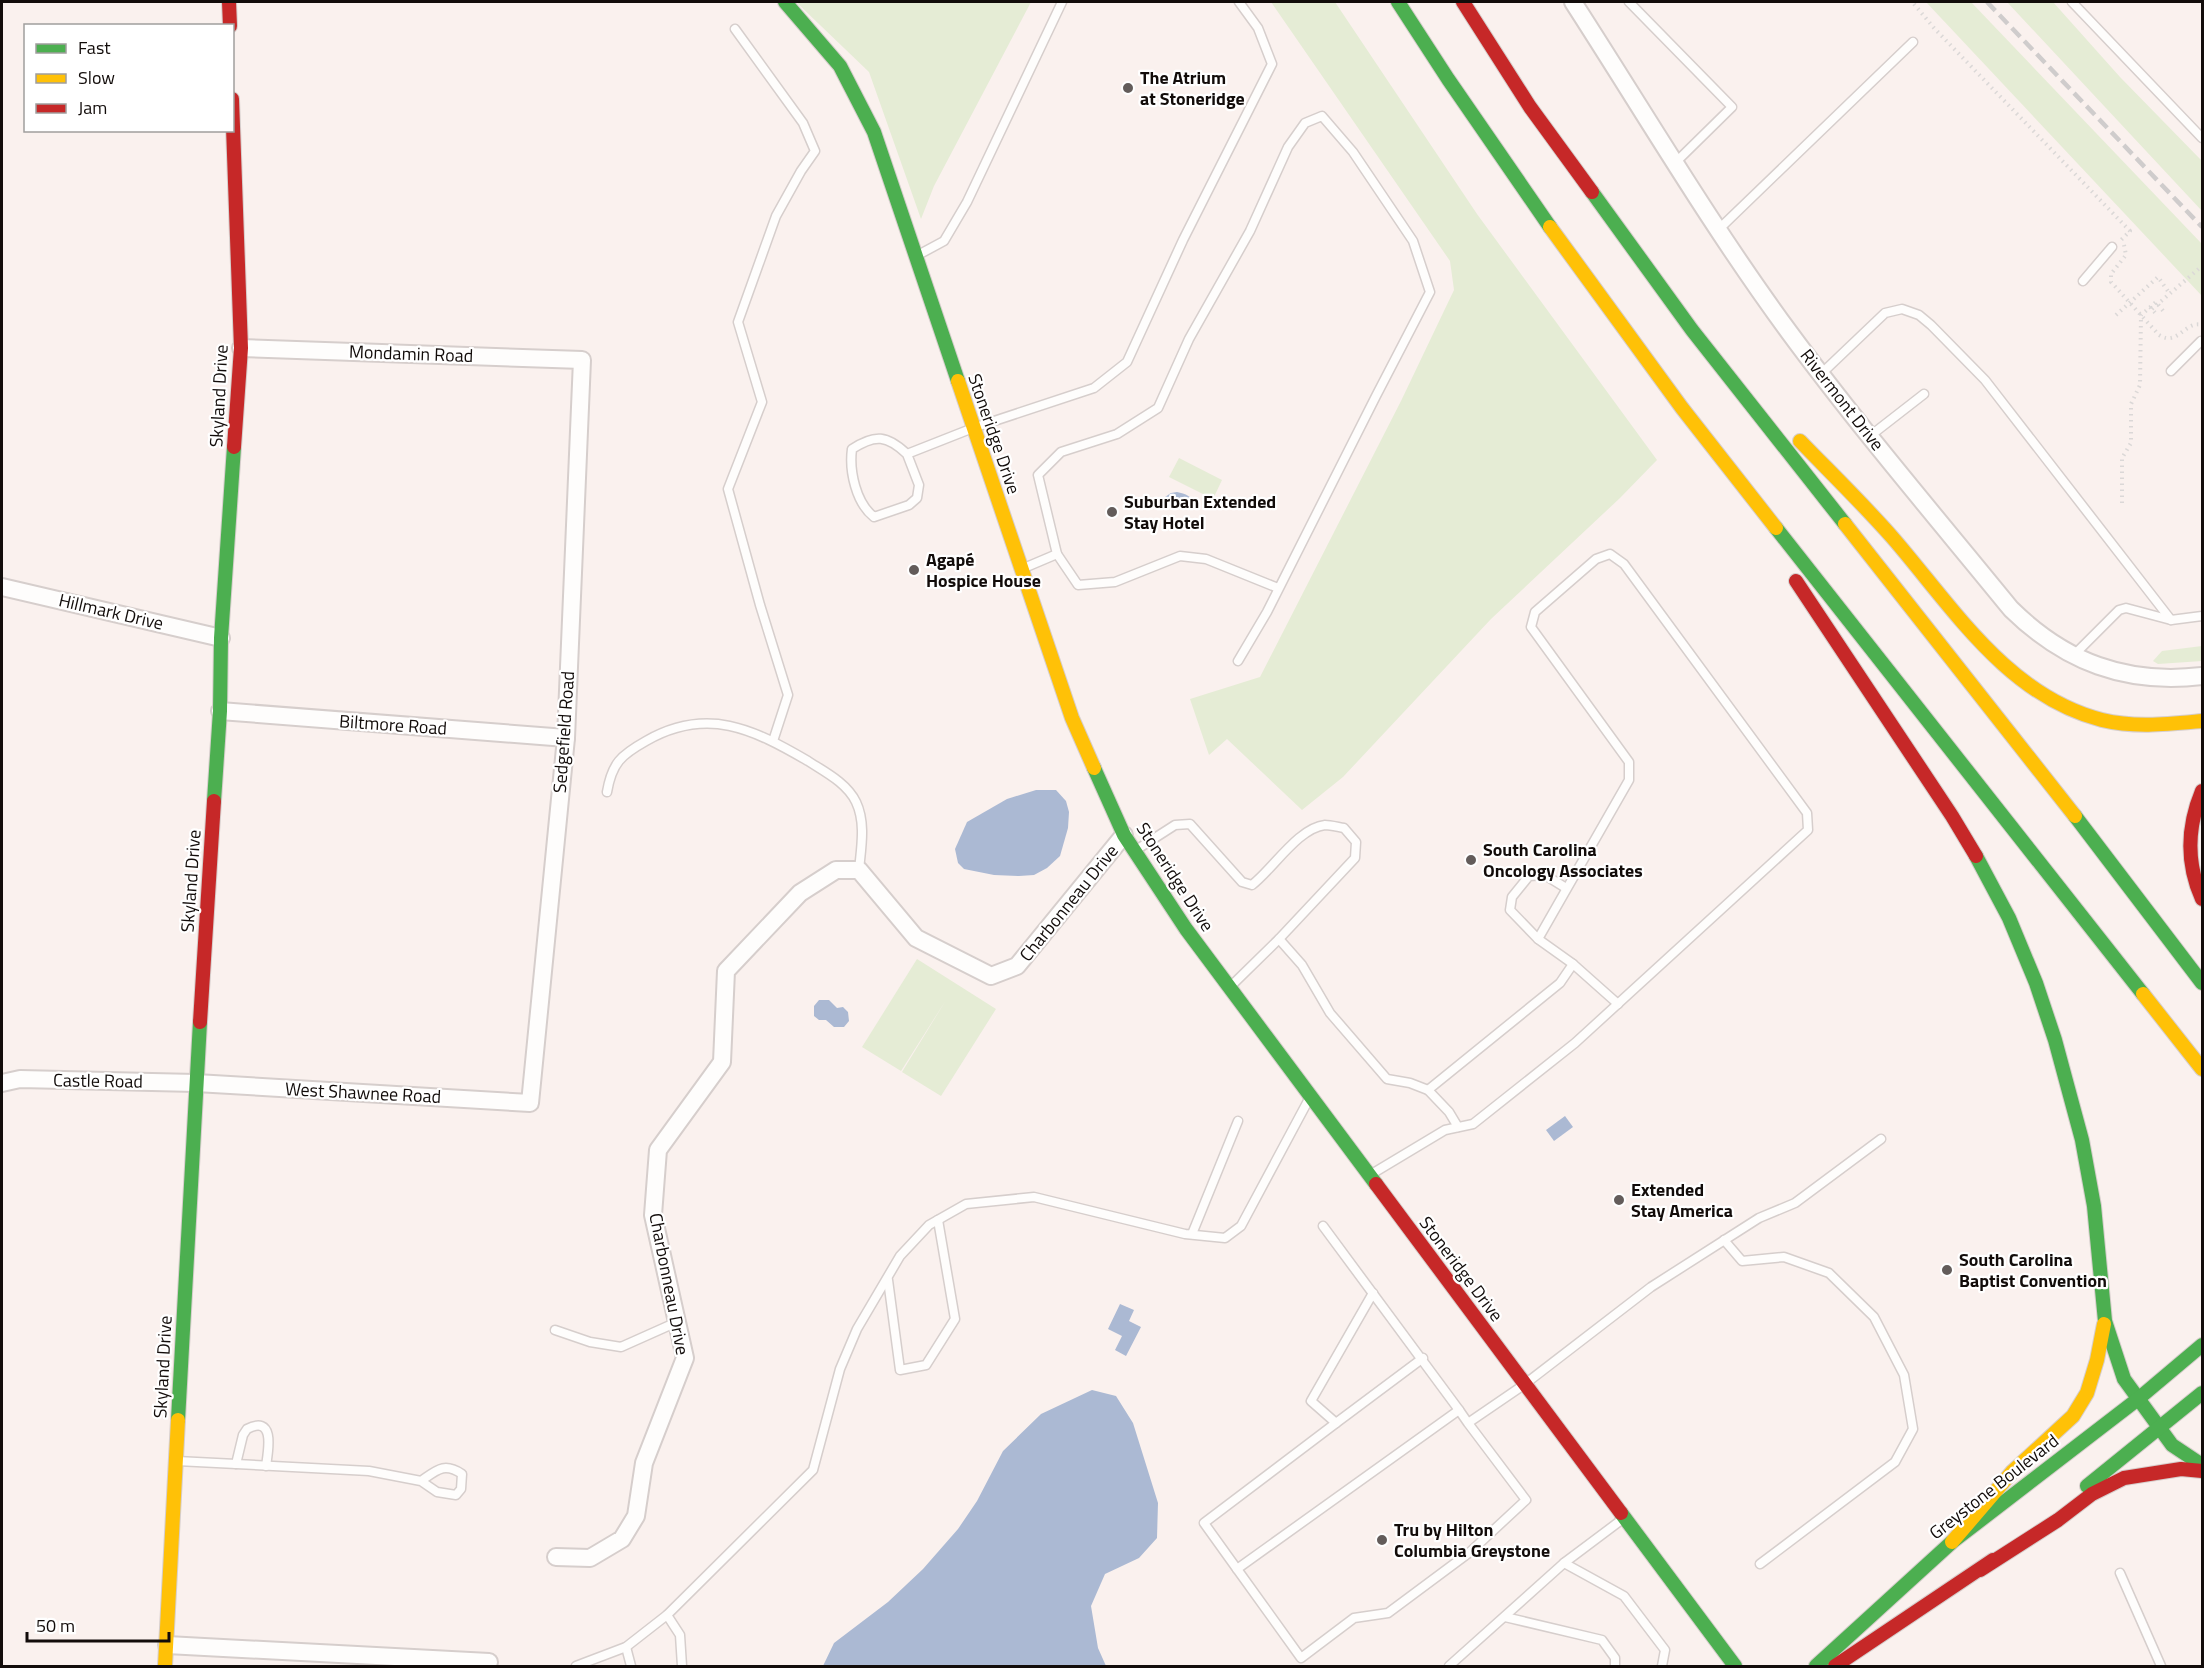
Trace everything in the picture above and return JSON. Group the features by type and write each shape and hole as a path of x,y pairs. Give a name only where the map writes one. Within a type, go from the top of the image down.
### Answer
{"main road":[{"path":"229,2 230,24"},
{"name":"Stoneridge Drive","path":"785,2 840,66 869,123 1072,718 1124,835 1186,929 1735,1666"},
{"path":"1398,2 1560,242 1682,408 2202,1069"},
{"path":"1463,2 1530,107 1692,330 2089,834 2202,983"},
{"name":"Skyland Drive","path":"165,1666 196,1083 220,711 221,638 241,348 233,132"},
{"path":"1692,330 1884,527 1990,652 2010,671 2052,702 2101,721 2137,727 2174,726 2202,722"},
{"path":"1682,408 1952,816 1986,874 2014,929 2036,982 2055,1040 2082,1140 2094,1206 2105,1321 2119,1368 2124,1379 2160,1429 2182,1453 2202,1465"},
{"path":"2202,791 2192,821 2189,845 2193,870 2202,899"},
{"path":"1952,1542 2012,1472 2073,1416 2087,1393 2105,1321"},
{"name":"Greystone Boulevard","path":"1816,1666 1952,1542 2138,1399 2202,1345"},
{"path":"1980,1570 2160,1429 2202,1393"},
{"path":"1835,1666 2058,1520 2092,1494 2124,1478 2181,1469 2202,1471"}],"street":[{"name":"Rivermont Drive","path":"1573,2 1718,230 1790,333 1870,436 2011,609 2049,642 2073,656 2104,669 2164,679 2202,676"},
{"name":"Mondamin Road","path":"241,348 582,360"},
{"name":"Sedgefield Road","path":"530,1103 566,738 582,360"},
{"name":"Hillmark Drive","path":"2,586 221,638"},
{"name":"Biltmore Road","path":"220,711 566,738"},
{"name":"Charbonneau Drive","path":"556,1557 590,1558 622,1539 636,1516 644,1463 686,1358 653,1215 658,1150 722,1062 726,971 800,893 836,870 859,870 916,938 991,976 1017,966 1124,835"},
{"name":"Castle Road","path":"2,1083 20,1079 196,1083"},
{"name":"West Shawnee Road","path":"196,1083 530,1103"},
{"path":"166,1645 489,1662"}],"lane":[{"path":"915,256 944,241 967,202 1062,2"},
{"path":"907,454 973,428 1094,388 1127,362 1183,240 1272,64 1258,28 1239,2"},
{"path":"1629,2 1732,107 1675,163"},
{"path":"2072,2 2202,138"},
{"path":"735,29 803,123 815,151 776,216 738,322 762,402 728,489 788,695 772,741"},
{"path":"1718,230 1913,42"},
{"path":"1238,661 1278,588 1430,292 1413,241 1353,152 1322,116 1305,123 1288,147 1250,231 1189,339 1158,408 1117,434 1061,452 1038,476 1057,554 1078,585 1115,582 1180,556 1206,559 1278,588"},
{"path":"2083,281 2112,247"},
{"path":"1821,374 1885,313 1902,309 1919,315 1985,380 2171,620"},
{"path":"2171,371 2201,340"},
{"path":"1870,436 1924,394"},
{"path":"880,438 895,443 907,454 919,485 917,498 909,505 874,517 867,512 855,484 850,462 852,449 865,440 880,438"},
{"path":"1021,570 1057,554"},
{"path":"1370,1176 1445,1130 1473,1124 1482,1117 1575,1043 1808,830 1807,813 1624,564 1610,554 1596,560 1535,612 1532,627 1629,762 1629,780 1538,939"},
{"path":"2073,656 2119,610 2126,608 2171,620 2202,616"},
{"path":"607,792 610,776 616,763 628,751 657,734 686,724 724,725 746,730 772,741 844,786 856,801 861,817 859,870"},
{"path":"1135,851 1175,825 1190,824 1242,882 1252,885 1263,877 1306,832 1325,825 1344,828 1356,842 1355,858 1230,987"},
{"path":"1566,888 1545,875 1529,876 1512,897 1510,910 1538,939 1573,964 1618,1004"},
{"path":"1279,939 1302,965 1330,1013 1387,1079 1410,1083 1428,1090 1449,1112 1458,1127"},
{"path":"1428,1090 1560,983 1573,964"},
{"path":"576,1666 626,1647 667,1615 813,1470 840,1369 857,1329 900,1256 929,1225 966,1204 1034,1197 1192,1234 1225,1238 1241,1226 1311,1096"},
{"path":"1192,1234 1238,1121"},
{"path":"1468,1423 1525,1384 1651,1287 1760,1218 1795,1203 1881,1139"},
{"path":"888,1279 900,1370 926,1365 955,1319 938,1220"},
{"path":"1323,1226 1423,1358 1526,1500 1470,1552 1388,1612 1354,1618 1301,1658 1204,1523 1423,1358"},
{"path":"1724,1240 1742,1261 1784,1257 1829,1273 1874,1317 1904,1375 1913,1429 1895,1462 1760,1564"},
{"path":"1336,1423 1311,1401 1373,1293"},
{"path":"555,1330 590,1342 621,1347 677,1322"},
{"path":"1237,1569 1459,1410"},
{"path":"236,1464 243,1435 247,1429 258,1426 265,1429 270,1436 266,1466"},
{"path":"176,1461 369,1471 421,1481 436,1492 456,1495 461,1489 462,1474 452,1467 439,1468 421,1481"},
{"path":"1449,1666 1564,1563 1624,1517"},
{"path":"1564,1563 1624,1596 1665,1650 1662,1666"},
{"path":"2120,1573 2161,1666"},
{"path":"667,1615 680,1635 682,1666"},
{"path":"1505,1617 1602,1640 1615,1658 1615,1666"},
{"path":"626,1647 632,1666"}],"path":[{"path":"1914,4 2130,231 2120,241 2127,250 2110,278 2113,287 2159,335 2167,339 2175,338 2192,325 2202,325"},
{"path":"2150,307 2158,316 2152,309 2202,266"},
{"path":"2116,315 2158,277 2170,294"},
{"path":"2122,503 2122,458 2131,443 2131,404 2140,385 2141,315 2156,302 2164,312 2158,304"}],"green space":[{"path":"796,2 1031,2 934,186 921,219 869,72"},
{"path":"1271,2 1335,2 1477,214 1657,460 1620,498 1491,619 1343,777 1302,810 1227,739 1209,755 1190,699 1260,677 1401,401 1454,290 1450,261"},
{"path":"1926,2 1971,2 2202,244 2202,296"},
{"path":"2007,2 2053,2 2120,77 2202,161 2202,211"},
{"path":"1179,458 1222,480 1213,499 1169,477"},
{"path":"2202,646 2202,661 2158,664 2153,661 2162,651"},
{"path":"917,959 996,1009 941,1096 902,1072 946,1000 901,1071 862,1047"}],"water":[{"path":"1177,492 1191,497 1195,505 1193,509 1167,507 1164,502 1165,497"},
{"path":"1036,790 1056,790 1066,801 1069,812 1068,828 1060,856 1047,868 1034,875 994,875 964,869 958,863 955,849 967,822 1007,799"},
{"path":"819,1000 829,1000 837,1008 843,1007 848,1012 849,1021 844,1027 834,1027 826,1020 819,1020 814,1016 814,1006"},
{"path":"1565,1116 1573,1127 1554,1141 1546,1130"},
{"path":"1120,1304 1134,1310 1129,1321 1141,1327 1126,1356 1115,1350 1122,1336 1108,1329"},
{"path":"1092,1390 1116,1396 1133,1423 1158,1503 1157,1538 1139,1558 1105,1574 1091,1606 1098,1648 1106,1666 823,1666 834,1643 888,1602 923,1569 958,1529 977,1501 1003,1451 1041,1414"}],"railway":[{"path":"1987,2 2202,227"}],"traffic: fast":[{"path":"785,2 840,66 874,132 958,381"},
{"path":"1398,2 1550,227"},
{"path":"1592,192 1692,330 1845,524"},
{"path":"214,801 220,711 221,638 234,447"},
{"path":"1776,528 2143,994"},
{"path":"1094,768 1124,835 1186,929 1376,1184"},
{"path":"2075,816 2202,983"},
{"path":"1976,856 2009,918 2036,983 2055,1040 2082,1140 2094,1206 2105,1321 2124,1379 2172,1445 2202,1465"},
{"path":"178,1420 200,1022"},
{"path":"1816,1666 1952,1542 2138,1399 2202,1345"},
{"path":"2087,1486 2202,1393"},
{"path":"1621,1513 1735,1666"}],"traffic: slow":[{"path":"1550,227 1682,408 1776,528"},
{"path":"958,381 1072,718 1094,768"},
{"path":"1800,441 1881,525 1984,645 2010,670 2038,691 2068,708 2102,720 2152,725 2202,721"},
{"path":"1845,524 2075,816"},
{"path":"2143,994 2202,1069"},
{"path":"1952,1542 2012,1472 2073,1416 2087,1393 2097,1360 2104,1324"},
{"path":"165,1666 178,1420"}],"traffic: jam":[{"path":"229,2 230,24"},
{"path":"1463,2 1530,107 1592,192"},
{"path":"233,132 241,348 234,447"},
{"path":"1796,581 1952,816 1976,856"},
{"path":"2202,791 2193,818 2190,845 2193,872 2202,899"},
{"path":"200,1022 214,801"},
{"path":"1376,1184 1621,1513"},
{"path":"1980,1570 2058,1520 2092,1494 2124,1478 2181,1469 2202,1471"},
{"path":"1835,1666 1993,1560"}],"place":[{"name":"The Atrium at Stoneridge","path":"1128,88"},
{"name":"Suburban Extended Stay Hotel","path":"1112,512"},
{"name":"Agapé Hospice House","path":"914,570"},
{"name":"South Carolina Oncology Associates","path":"1471,860"},
{"name":"Extended Stay America","path":"1619,1200"},
{"name":"South Carolina Baptist Convention","path":"1947,1270"},
{"name":"Tru by Hilton Columbia Greystone","path":"1382,1540"}]}
